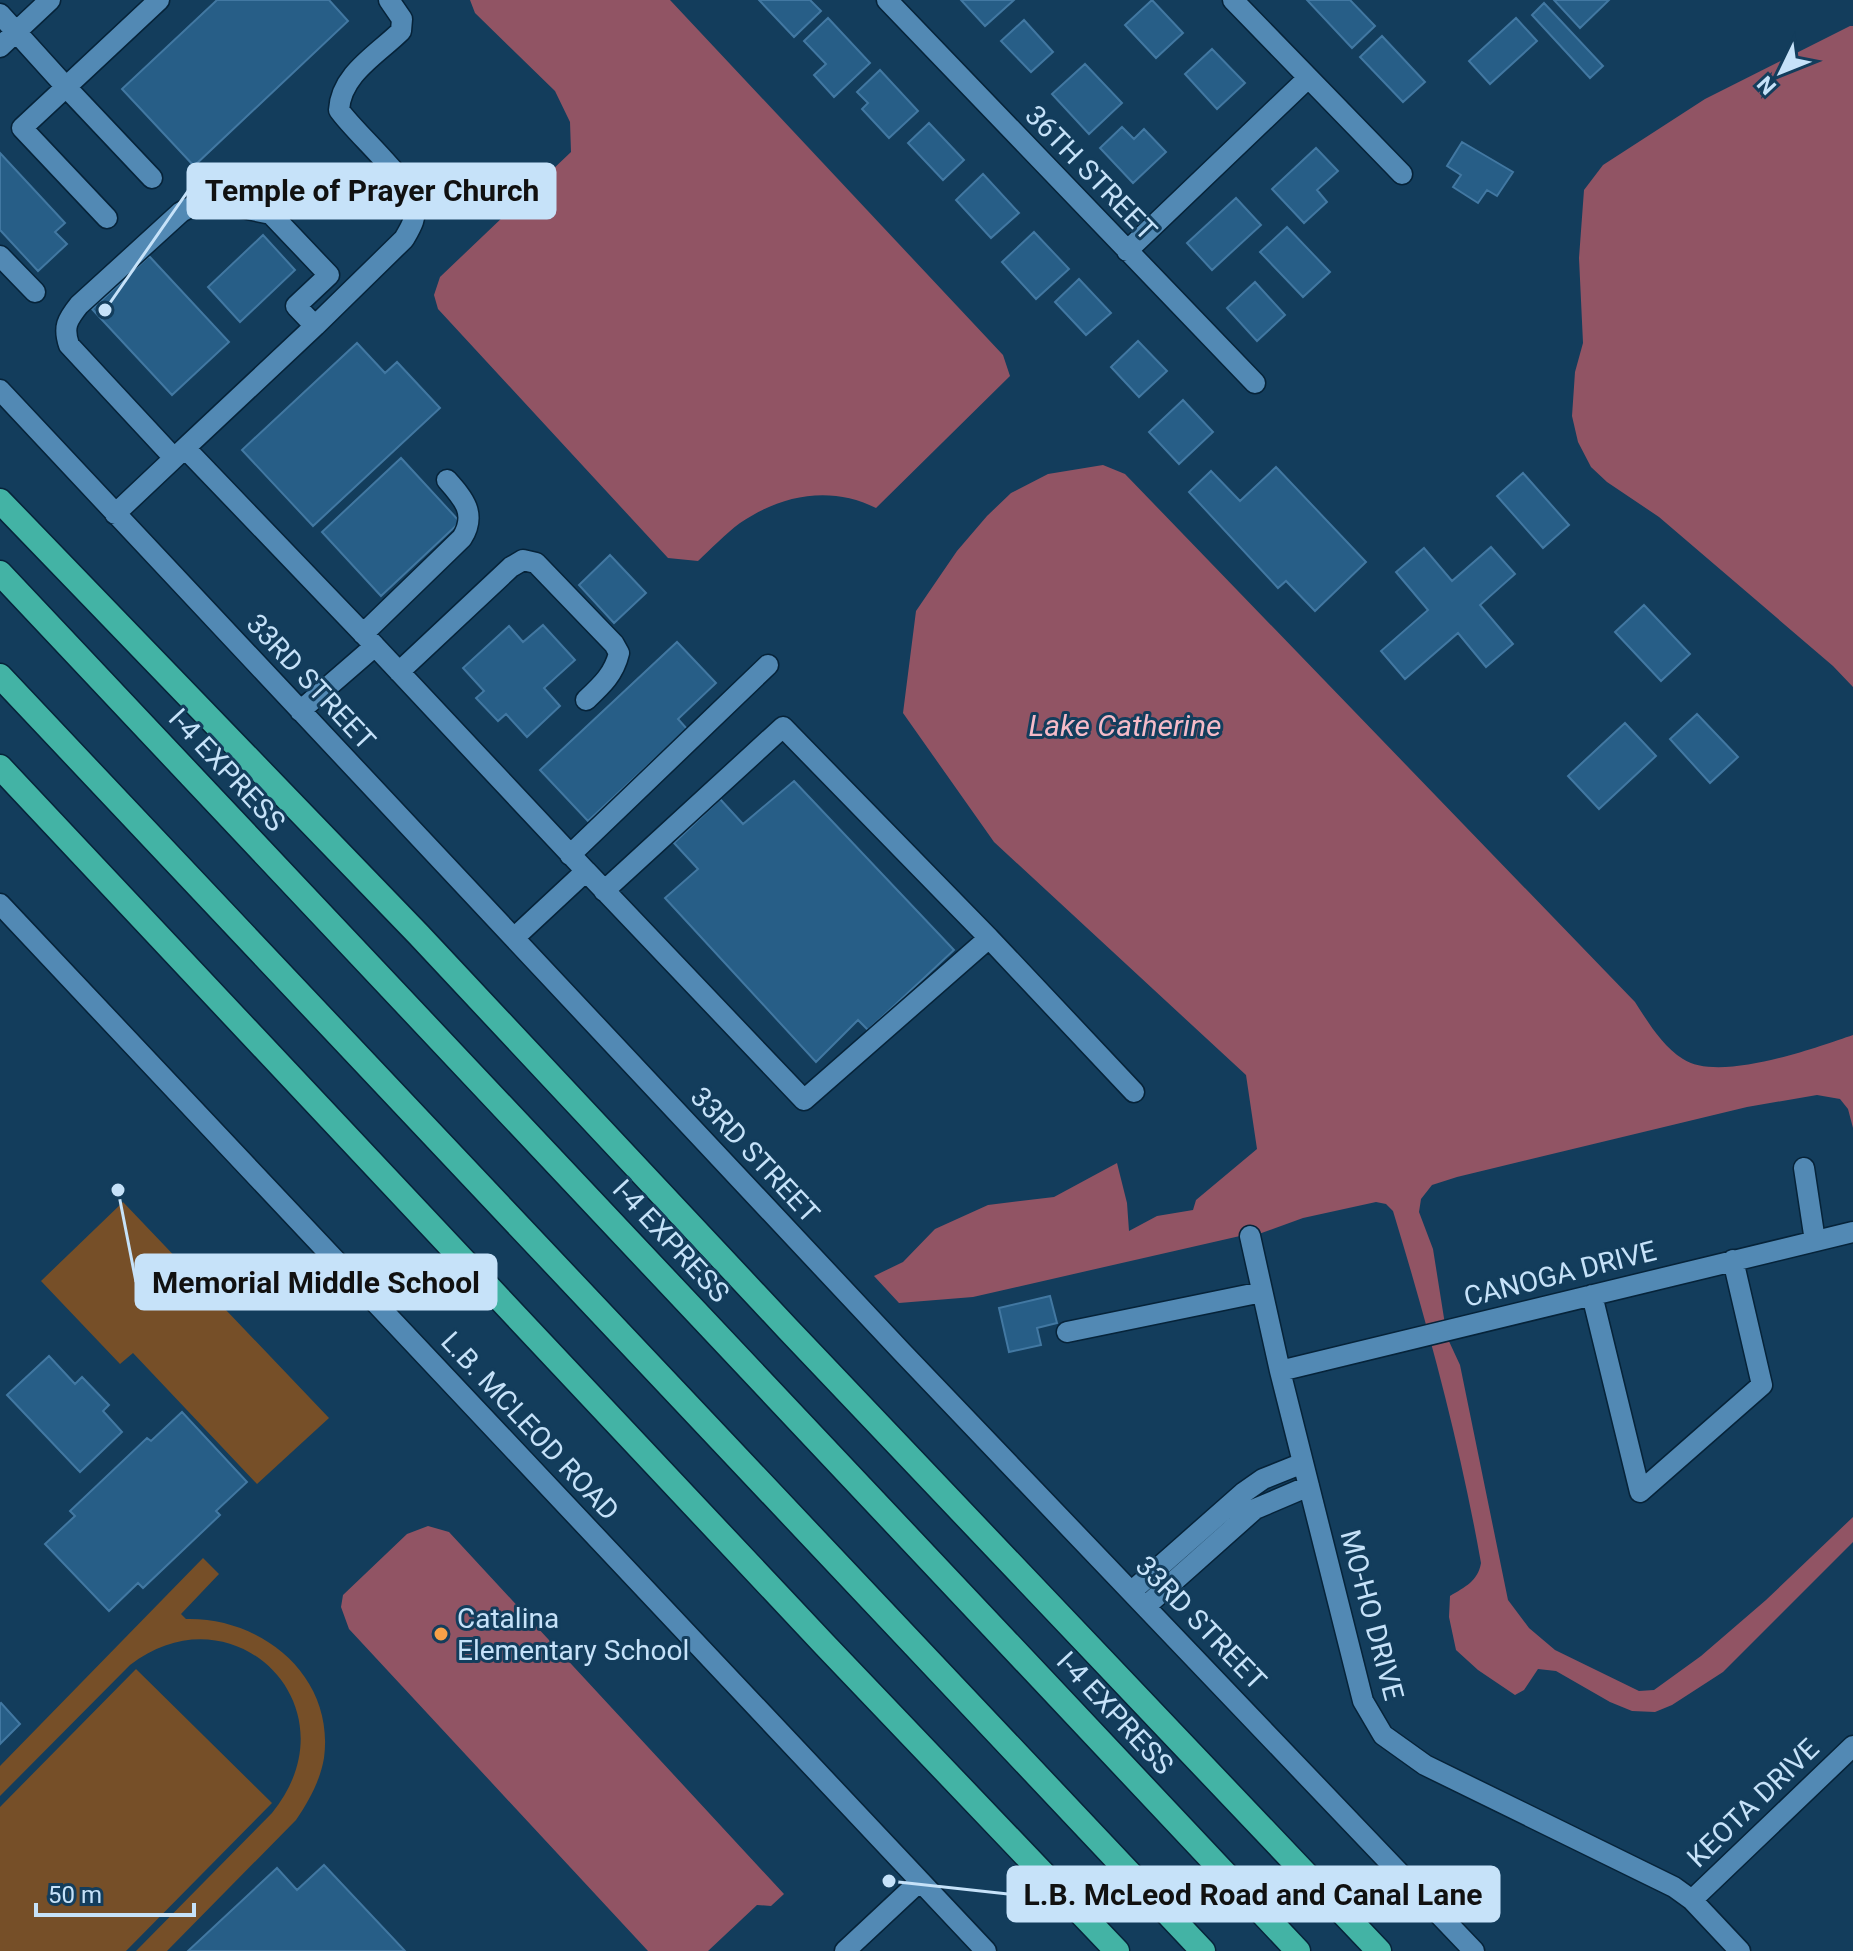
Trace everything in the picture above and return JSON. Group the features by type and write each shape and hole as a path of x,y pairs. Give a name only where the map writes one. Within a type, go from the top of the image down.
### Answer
{"highway":[{"path":"0,501 418,934 787,1328 1379,1951"},
{"name":"I-4 EXPRESS","path":"0,573 1298,1951"},
{"path":"0,676 1203,1951"},
{"path":"0,767 1117,1951"}],"street":[{"path":"0,47 50,0"},
{"path":"107,218 22,128 159,0"},
{"path":"115,514 315,326 404,239 414,222 414,202 405,185 339,110 340,95 348,80 401,31 402,19 389,0"},
{"name":"36TH STREET","path":"887,0 1255,383"},
{"path":"1233,0 1402,174"},
{"path":"0,14 152,178"},
{"path":"1127,251 1307,79"},
{"path":"315,326 296,306 329,275 271,214 204,200 181,212 79,305 67,321 65,332 69,345 369,640 804,1100 989,938"},
{"path":"0,256 35,292"},
{"name":"33RD STREET","path":"0,390 912,1363 1474,1951"},
{"path":"300,711 462,538 469,526 468,511 447,480"},
{"path":"399,672 511,567 523,560 536,563 614,644 619,653 607,680 586,700"},
{"path":"570,855 768,665"},
{"path":"604,891 783,727 1134,1092"},
{"path":"514,938 586,871"},
{"name":"L.B. MCLEOD ROAD","path":"0,904 986,1951"},
{"path":"1804,1168 1815,1241"},
{"name":"CANOGA DRIVE","path":"1280,1371 1853,1232"},
{"name":"MO-HO DRIVE","path":"1250,1236 1280,1371 1363,1701 1383,1735 1425,1765 1674,1887 1692,1900 1740,1951"},
{"path":"1592,1295 1640,1492 1762,1385 1733,1260"},
{"path":"1067,1332 1262,1292"},
{"path":"1132,1591 1243,1493 1263,1479 1303,1463"},
{"path":"1146,1606 1255,1509 1309,1486"},
{"name":"KEOTA DRIVE","path":"1692,1900 1853,1746"},
{"path":"845,1951 920,1881"}],"shaded area":[{"path":"123,1202 329,1418 257,1484 133,1353 120,1364 41,1281"},
{"path":"203,1558 219,1574 181,1614 186,1619 214,1621 241,1628 266,1640 288,1657 305,1677 318,1701 324,1728 324,1758 320,1775 296,1820 167,1951 136,1951 272,1813 295,1773 301,1734 292,1698 272,1669 243,1649 208,1639 169,1644 130,1665 0,1796 0,1766"},
{"path":"136,1669 272,1803 126,1951 0,1951 0,1807"}],"water":[{"path":"470,0 670,0 1003,355 1010,376 876,508 859,501 824,495 789,500 740,523 698,561 668,558 438,309 434,295 440,277 571,152 570,122 555,91 475,13"},
{"path":"1853,26 1853,687 1833,666 1659,517 1607,482 1591,467 1578,442 1572,416 1575,372 1583,343 1579,258 1584,190 1603,165 1705,99"},
{"name":"Lake Catherine","path":"1103,465 1125,474 1635,1002 1675,1054 1699,1065 1743,1065 1792,1055 1853,1035 1853,1128 1848,1109 1840,1099 1817,1095 1747,1107 1457,1177 1432,1185 1421,1199 1419,1212 1433,1249 1447,1337 1460,1365 1508,1600 1529,1628 1555,1650 1639,1691 1654,1690 1701,1656 1766,1600 1853,1517 1853,1542 1723,1672 1672,1705 1655,1712 1632,1711 1556,1671 1538,1669 1524,1690 1515,1695 1478,1670 1456,1650 1449,1617 1450,1596 1474,1579 1481,1563 1431,1342 1393,1211 1386,1204 1376,1202 1303,1218 1256,1235 1240,1236 973,1297 899,1303 874,1276 903,1262 935,1229 988,1205 1054,1197 1117,1163 1127,1203 1129,1231 1157,1216 1193,1210 1196,1200 1257,1149 1246,1075 994,842 903,713 916,611 957,551 1011,493 1048,474"},
{"path":"428,1526 449,1532 784,1894 771,1906 757,1905 708,1951 648,1951 349,1629 341,1607 343,1595 407,1534"}],"building":[{"path":"217,0 329,0 348,21 194,166 122,89"},
{"path":"759,0 810,0 821,11 794,37"},
{"path":"961,0 1014,0 985,26"},
{"path":"1152,0 1183,33 1156,58 1125,25"},
{"path":"1307,0 1350,0 1375,26 1352,48"},
{"path":"1554,0 1609,0 1580,28"},
{"path":"1544,3 1603,66 1590,78 1532,15"},
{"path":"828,18 870,63 834,97 814,75 826,64 804,41"},
{"path":"1516,18 1537,41 1490,84 1469,61"},
{"path":"1024,20 1053,52 1031,72 1001,41"},
{"path":"1382,36 1425,82 1403,102 1360,57"},
{"path":"1212,49 1245,83 1217,109 1185,74"},
{"path":"1085,64 1122,103 1089,134 1052,94"},
{"path":"880,70 918,111 889,138 862,109 868,103 857,92"},
{"path":"929,123 964,160 943,180 908,143"},
{"path":"1122,127 1134,139 1144,129 1166,152 1133,183 1100,148"},
{"path":"1462,142 1513,172 1497,196 1487,190 1478,203 1453,187 1461,175 1447,166"},
{"path":"1316,148 1338,171 1317,190 1327,202 1304,223 1272,189"},
{"path":"0,153 65,223 55,232 67,244 38,271 0,230"},
{"path":"983,174 1019,213 991,238 956,200"},
{"path":"1236,198 1261,225 1212,270 1187,243"},
{"path":"1287,227 1330,272 1303,297 1260,252"},
{"path":"1034,232 1069,269 1036,299 1002,262"},
{"path":"263,235 295,270 240,322 208,287"},
{"path":"149,256 229,342 172,395 92,309"},
{"path":"1079,279 1111,313 1086,335 1055,302"},
{"path":"1255,282 1285,315 1257,341 1227,308"},
{"path":"1138,341 1167,371 1139,397 1111,367"},
{"path":"357,343 385,373 397,362 440,408 313,526 242,450"},
{"path":"1183,400 1213,432 1179,464 1149,432"},
{"path":"401,458 460,522 381,596 322,532"},
{"path":"1276,467 1366,562 1315,611 1286,581 1278,588 1189,492 1211,471 1240,501"},
{"path":"1523,473 1569,525 1543,548 1497,496"},
{"path":"1491,547 1515,574 1480,605 1513,644 1486,667 1458,633 1405,679 1381,651 1428,610 1396,572 1424,548 1452,581"},
{"path":"610,555 646,593 614,623 579,585"},
{"path":"1644,605 1690,654 1661,681 1615,632"},
{"path":"543,625 575,660 544,688 560,706 527,737 506,714 498,721 476,698 484,691 463,668 509,626 523,642"},
{"path":"677,642 716,683 678,719 687,729 588,821 540,770"},
{"path":"1697,714 1738,757 1710,783 1670,739"},
{"path":"1625,723 1656,756 1599,809 1568,776"},
{"path":"794,781 954,950 868,1030 858,1020 816,1062 665,898 698,869 674,843 720,799 743,824"},
{"path":"1050,1296 1057,1323 1037,1328 1041,1345 1009,1352 999,1308"},
{"path":"49,1356 75,1384 82,1377 109,1405 103,1411 122,1432 80,1472 7,1395"},
{"path":"182,1412 247,1482 216,1511 220,1515 143,1588 138,1583 109,1611 45,1544 75,1516 70,1511 147,1438 151,1441"},
{"path":"0,1704 20,1724 0,1744"},
{"path":"324,1865 405,1951 188,1951 277,1868 297,1890"}],"place":[{"name":"Temple of Prayer Church","path":"105,310"},
{"name":"Memorial Middle School","path":"118,1190"},
{"name":"Catalina Elementary School","path":"441,1634"},
{"name":"L.B. McLeod Road and Canal Lane","path":"889,1881"}]}
